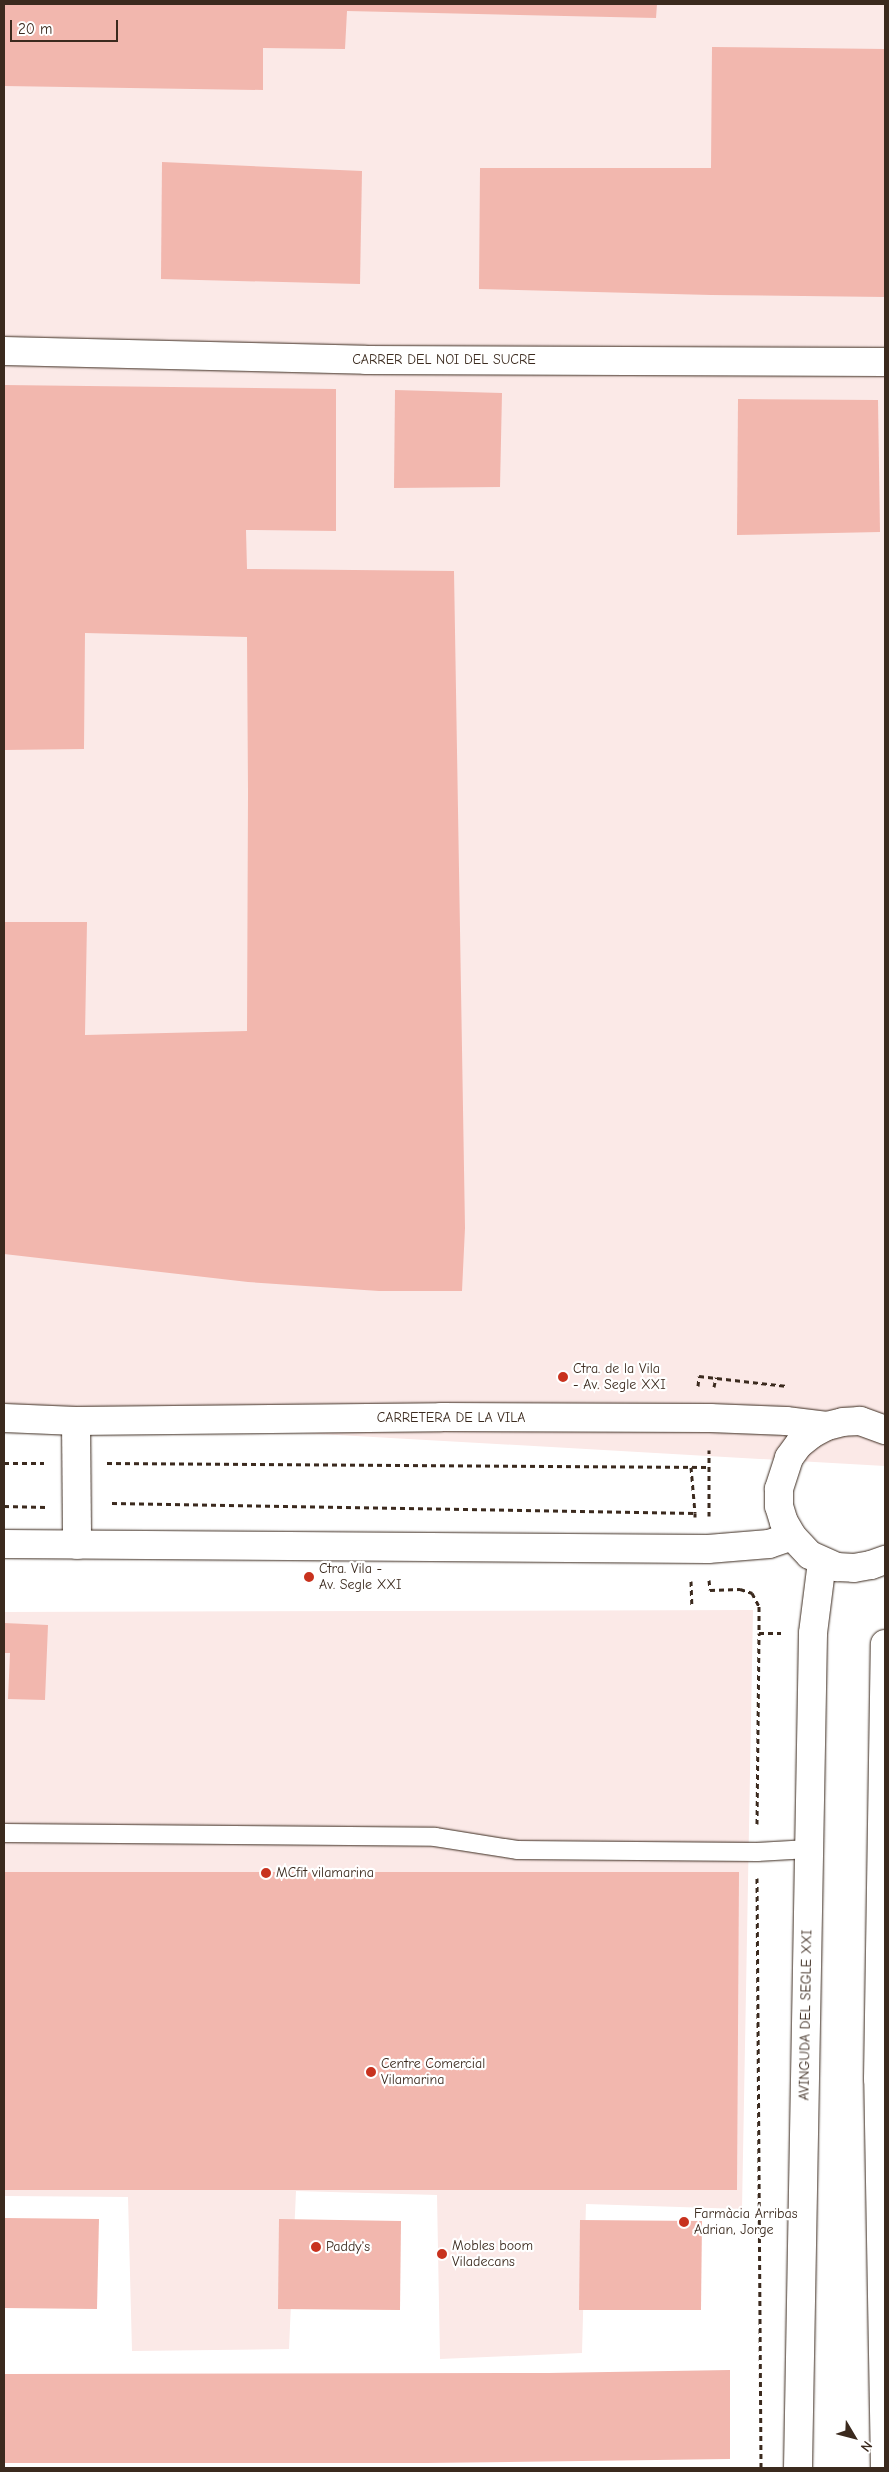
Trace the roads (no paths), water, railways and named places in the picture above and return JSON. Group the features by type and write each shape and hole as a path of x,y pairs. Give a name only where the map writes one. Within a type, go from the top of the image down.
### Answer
{"street":[{"name":"CARRER DEL NOI DEL SUCRE","path":"4,351 365,360 885,362"},
{"name":"CARRETERA DE LA VILA","path":"4,1418 76,1420 441,1417 710,1418 786,1421 827,1426"},
{"path":"76,1420 77,1544"},
{"path":"882,1428 860,1421 827,1426 799,1444 789,1458 782,1473 780,1506 784,1522 792,1536 810,1555 822,1562 837,1567 854,1568 871,1566 885,1560"},
{"path":"4,1544 708,1549 769,1544 792,1536"},
{"name":"AVINGUDA DEL SEGLE XXI","path":"798,2468 813,1632 822,1562"},
{"path":"885,1644 878,2079 885,2468"}],"lane":[{"path":"4,1833 435,1837 517,1850 757,1852 809,1849"}],"place":[{"name":"Ctra. de la Vila - Av. Segle XXI","path":"563,1377"},
{"name":"Ctra. Vila - Av. Segle XXI","path":"309,1577"},
{"name":"MCfit vilamarina","path":"266,1873"},
{"name":"Centre Comercial Vilamarina","path":"371,2072"},
{"name":"Farmàcia Arribas Adrian, Jorge","path":"684,2222"},
{"name":"Paddy's","path":"316,2247"},
{"name":"Mobles boom Viladecans","path":"442,2254"}]}
